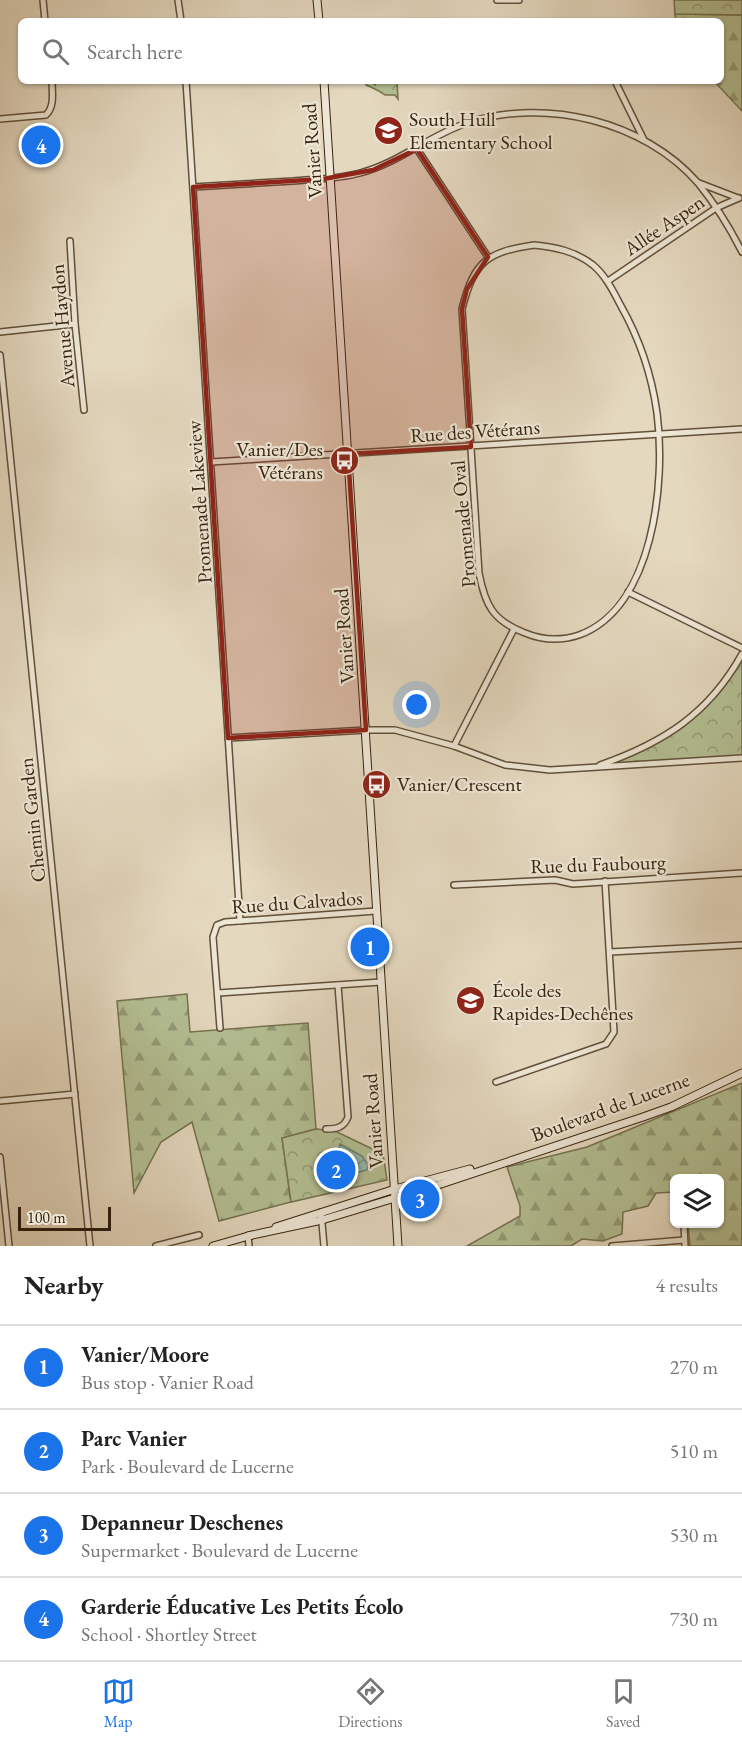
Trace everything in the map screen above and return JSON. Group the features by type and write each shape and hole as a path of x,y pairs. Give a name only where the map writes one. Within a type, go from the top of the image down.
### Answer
{"street":[{"path":"43,0 45,18"},
{"path":"178,0 181,18"},
{"path":"317,0 319,18"},
{"path":"497,0 519,0"},
{"path":"0,119 41,117 50,111 52,84"},
{"name":"Promenade Lakeview","path":"186,84 240,921"},
{"name":"Vanier Road","path":"324,84 398,1246"},
{"path":"616,84 644,140"},
{"path":"192,187 331,180 373,170 466,123 487,117 528,113 580,118 601,123 658,148 697,183 716,208 742,252"},
{"path":"417,149 488,257"},
{"path":"697,183 740,198"},
{"name":"Allée Aspen","path":"608,281 716,208 740,198"},
{"name":"Avenue Haydon","path":"70,241 75,324 84,410"},
{"name":"Promenade Oval","path":"534,245 556,247 576,254 593,265 608,281 638,342 652,388 659,434 655,514 649,539 628,592 616,609 589,631 572,637 555,639 535,637 504,624 492,612 482,589 479,573 462,309 467,289 476,272 488,257 511,248 534,245"},
{"path":"0,332 75,324"},
{"name":"Chemin Garden","path":"0,355 90,1246"},
{"name":"Rue des Vétérans","path":"211,462 742,429"},
{"path":"628,592 742,648"},
{"path":"454,746 514,629"},
{"path":"593,768 639,750 683,724 709,702 734,669 742,654"},
{"path":"228,738 395,730 454,746 505,765 550,770 742,758"},
{"name":"Rue du Faubourg","path":"454,885 555,880 567,884 742,873"},
{"path":"496,1082 606,1044 614,1032 605,881"},
{"name":"Rue du Calvados","path":"220,1028 213,932 221,923 376,911"},
{"path":"610,952 742,945"},
{"path":"218,993 381,981"},
{"path":"326,1129 336,1129 341,1126 347,1121 348,1113 338,985"},
{"name":"Boulevard de Lucerne","path":"213,1246 522,1156 655,1114 742,1073"},
{"path":"0,1101 75,1094"},
{"path":"0,1157 9,1246"},
{"path":"321,1216 324,1246"},
{"path":"612,1246 685,1243 684,1228"},
{"path":"156,1246 199,1235"},
{"path":"248,1236 249,1246"}],"highlighted area":[{"path":"417,149 488,257 467,289 462,309 471,447 348,454 366,730 228,738 193,187 323,179 373,170"}],"green space":[{"path":"674,0 742,0 742,15 675,14"},
{"path":"675,14 742,15 742,111 717,84 724,84 724,18 676,18"},
{"path":"397,84 398,99 395,95 385,95 366,85"},
{"path":"742,654 742,758 593,768 639,750 699,712"},
{"path":"187,994 190,1032 308,1023 316,1129 282,1138 291,1202 219,1221 192,1122 161,1142 134,1193 117,1001"},
{"path":"742,1083 742,1246 690,1246 688,1228 724,1228 724,1174 670,1174 670,1192 656,1193 648,1206 623,1212 622,1234 603,1241 582,1239 571,1246 467,1246 520,1216 520,1206 507,1167 587,1147"},
{"path":"316,1129 335,1131 383,1154 387,1180 291,1202 282,1138"}],"water":[{"path":"340,1144 362,1156 368,1165 367,1170 343,1176 338,1157"}],"place":[{"name":"South Hull Elementary School","path":"388,131"},
{"name":"Garderie Éducative Les Petits Écolo","path":"41,145"},
{"name":"Vanier/Des Vétérans","path":"344,461"},
{"name":"Vanier/Crescent","path":"376,784"},
{"name":"Vanier/Moore","path":"370,947"},
{"name":"École des Rapides-Dechênes","path":"471,1001"},
{"name":"Parc Vanier","path":"336,1170"},
{"name":"Depanneur Deschenes","path":"420,1199"}]}
